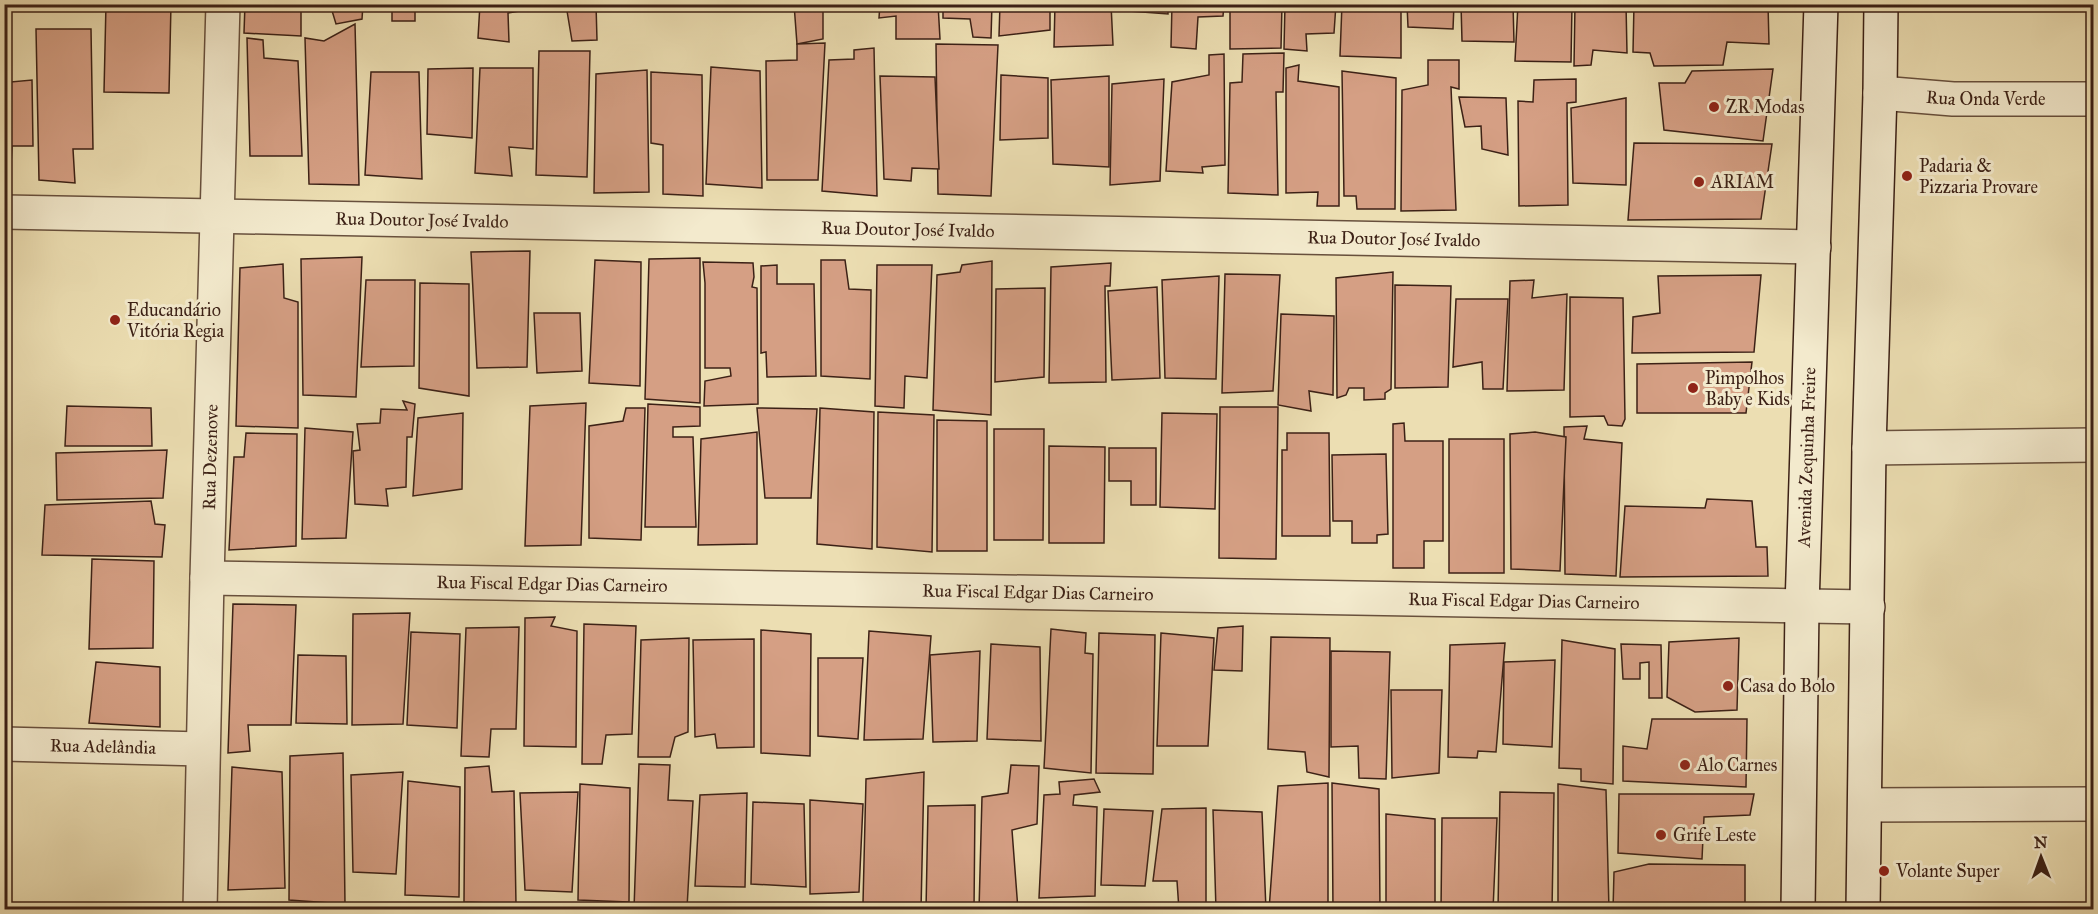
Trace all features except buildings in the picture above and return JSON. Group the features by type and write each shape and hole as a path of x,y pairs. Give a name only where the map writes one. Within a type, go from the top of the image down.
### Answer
{"street":[{"name":"Rua Dezenove","path":"200,909 216,216 224,4"},
{"name":"Avenida Zequinha Freire","path":"1798,909 1802,607 1821,4"},
{"path":"1863,909 1869,448 1881,4"},
{"name":"Rua Onda Verde","path":"1880,93 1953,99 2094,99"},
{"name":"Rua Doutor José Ivaldo","path":"4,212 1814,247"},
{"path":"1869,448 2094,446"},
{"name":"Rua Fiscal Edgar Dias Carneiro","path":"207,578 1868,607"},
{"name":"Rua Adelândia","path":"4,744 202,749"},
{"path":"1865,805 2094,804"}],"place":[{"name":"ZR Modas","path":"1714,107"},
{"name":"Padaria & Pizzaria Provare","path":"1907,176"},
{"name":"ARIAM","path":"1699,182"},
{"name":"Educandário Vitória Regia","path":"115,320"},
{"name":"Pimpolhos Baby e Kids","path":"1693,388"},
{"name":"Casa do Bolo","path":"1728,686"},
{"name":"Alo Carnes","path":"1685,765"},
{"name":"Grife Leste","path":"1661,835"},
{"name":"Volante Super","path":"1884,871"}]}
